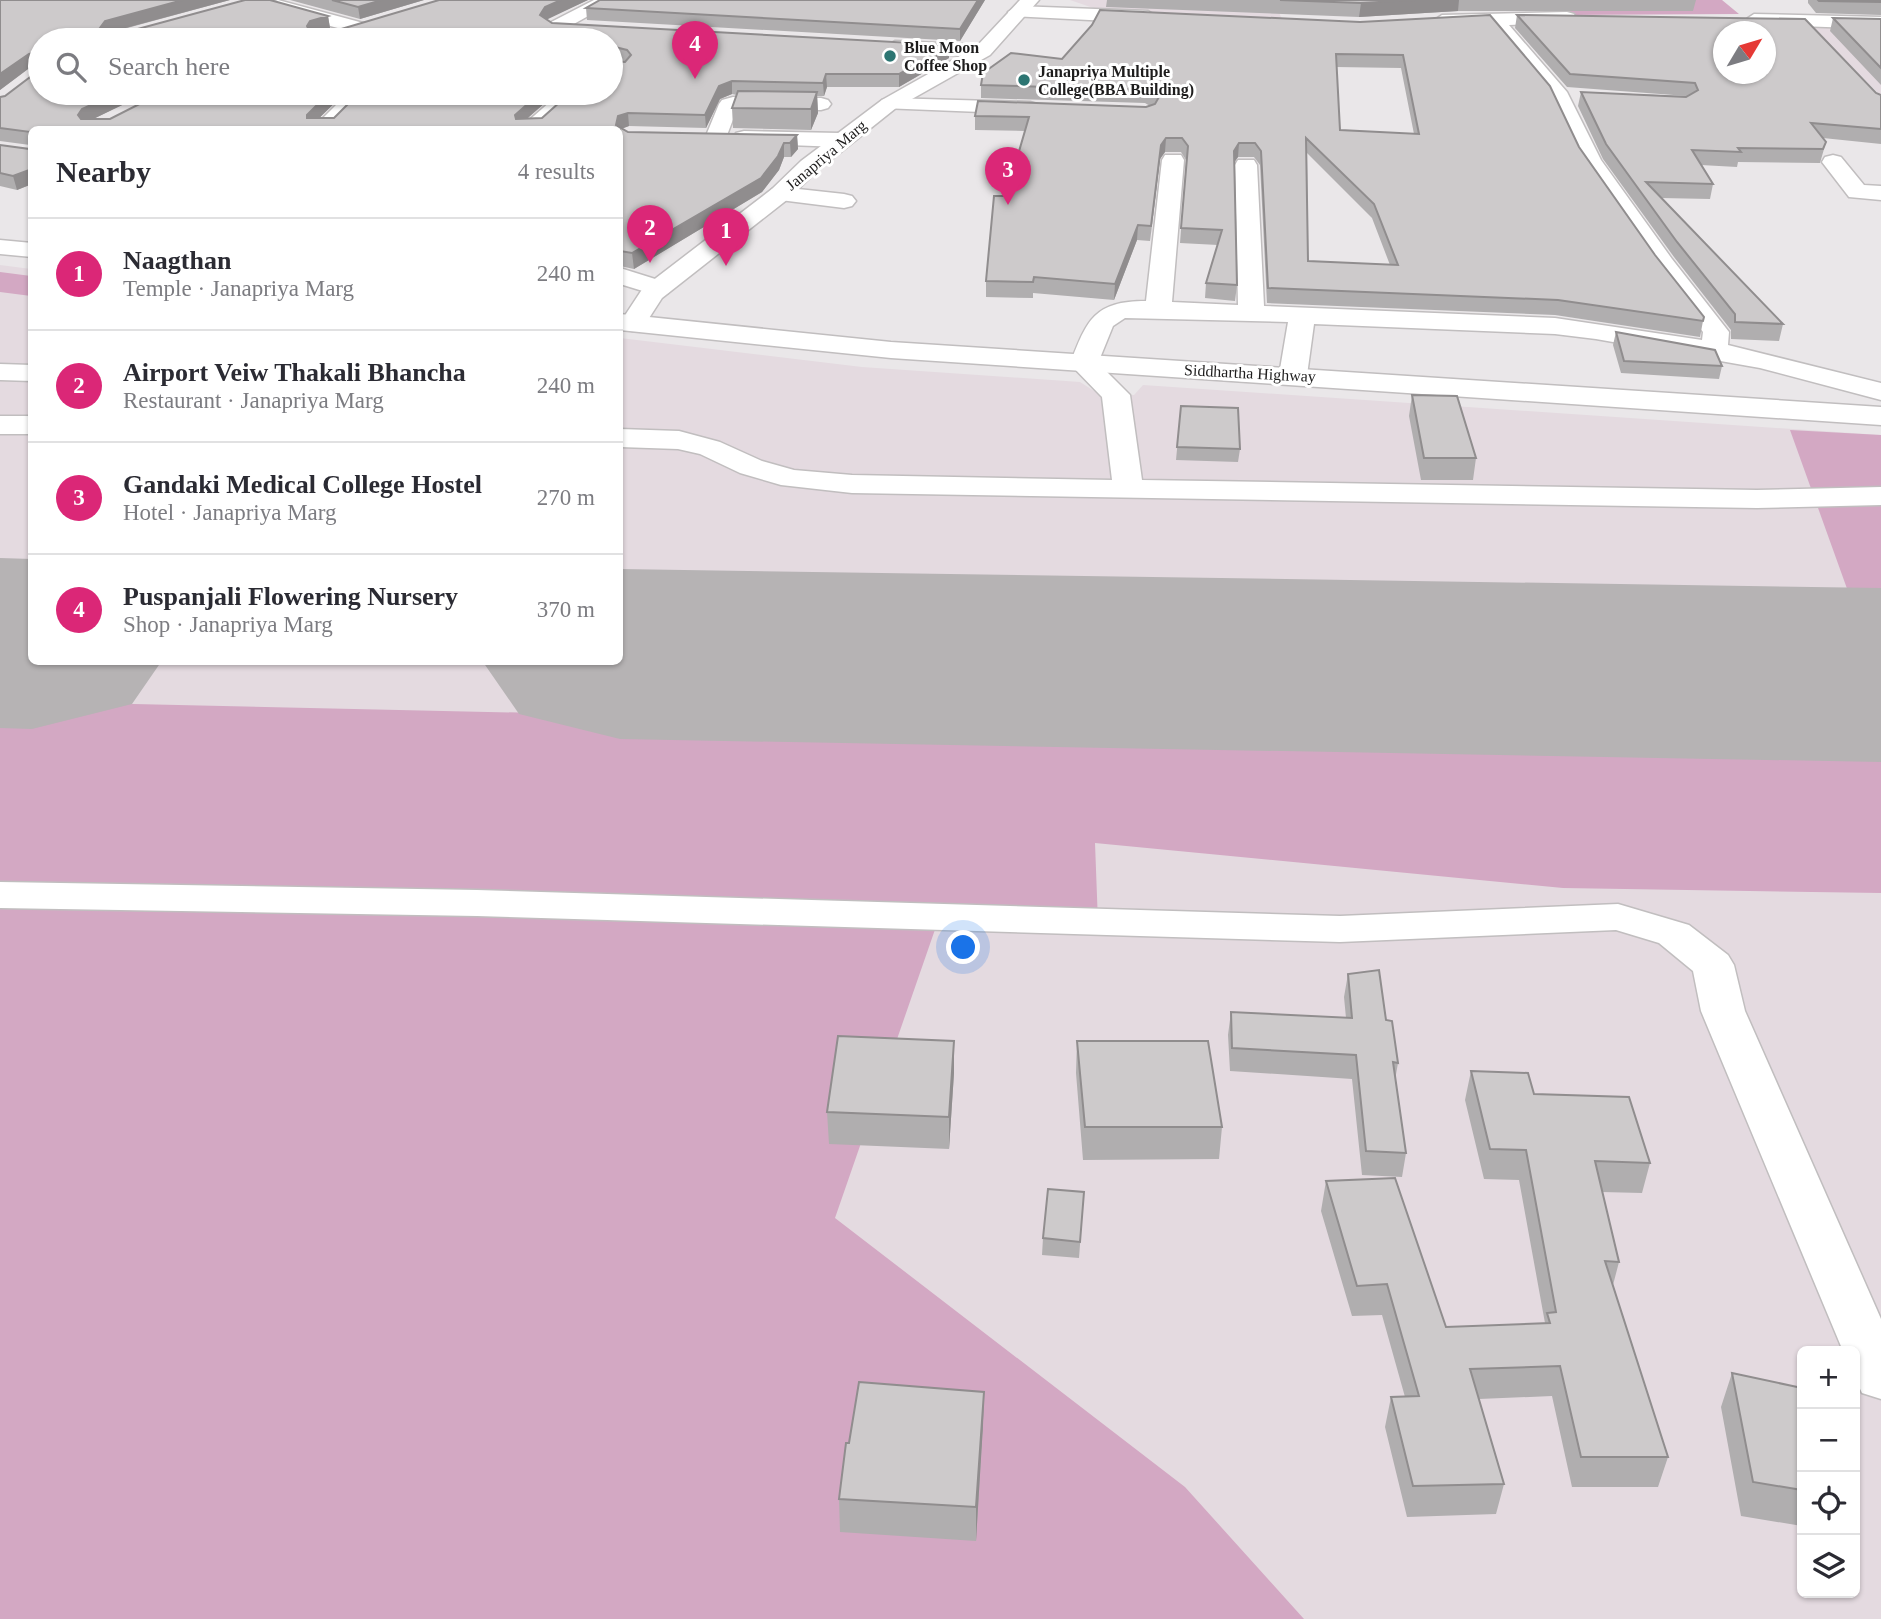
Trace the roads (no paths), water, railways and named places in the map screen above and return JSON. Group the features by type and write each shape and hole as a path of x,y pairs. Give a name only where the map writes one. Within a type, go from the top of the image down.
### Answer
{"main road":[{"path":"261,0 360,28 383,21"},
{"path":"551,28 608,0"},
{"path":"1023,6 1162,17"},
{"name":"Janapriya Marg","path":"626,323 652,292 780,194 840,141 889,104 983,51 1023,6"},
{"path":"1420,23 1581,18"},
{"path":"1494,19 1560,96 1590,160 1663,264 1716,331 1714,348"},
{"path":"1732,19 1881,23"},
{"path":"1806,21 1822,38"},
{"path":"554,26 575,28"},
{"path":"872,45 983,51"},
{"path":"1560,96 1587,97"},
{"path":"716,138 729,104 821,104"},
{"path":"889,104 1051,109"},
{"path":"325,126 347,105"},
{"path":"532,126 558,105"},
{"path":"691,137 840,141"},
{"path":"1158,309 1173,160"},
{"path":"1833,162 1857,192 1881,193"},
{"path":"1246,165 1251,314"},
{"path":"780,194 844,201"},
{"path":"0,247 28,250"},
{"path":"623,277 659,288"},
{"path":"1128,489 1116,395 1084,364 1101,318 1127,309 1555,326 1714,348 1829,376 1881,392"},
{"path":"1293,375 1302,316"},
{"name":"Siddhartha Highway","path":"626,323 891,350 1881,416"},
{"path":"0,372 28,373"},
{"path":"0,425 28,425"},
{"path":"623,438 679,440 710,448 751,467 792,479 852,484 1757,499 1881,496"},
{"path":"0,895 546,905 1340,929 1618,917 1674,934 1713,965 1724,1011 1881,1378"}],"place":[{"name":"Blue Moon Coffee Shop","path":"890,56"},
{"name":"Puspanjali Flowering Nursery","path":"695,79"},
{"name":"Janapriya Multiple College(BBA Building)","path":"1024,80"},
{"name":"Gandaki Medical College Hostel","path":"1008,205"},
{"name":"Airport Veiw Thakali Bhancha","path":"650,263"},
{"name":"Naagthan","path":"726,266"}]}
